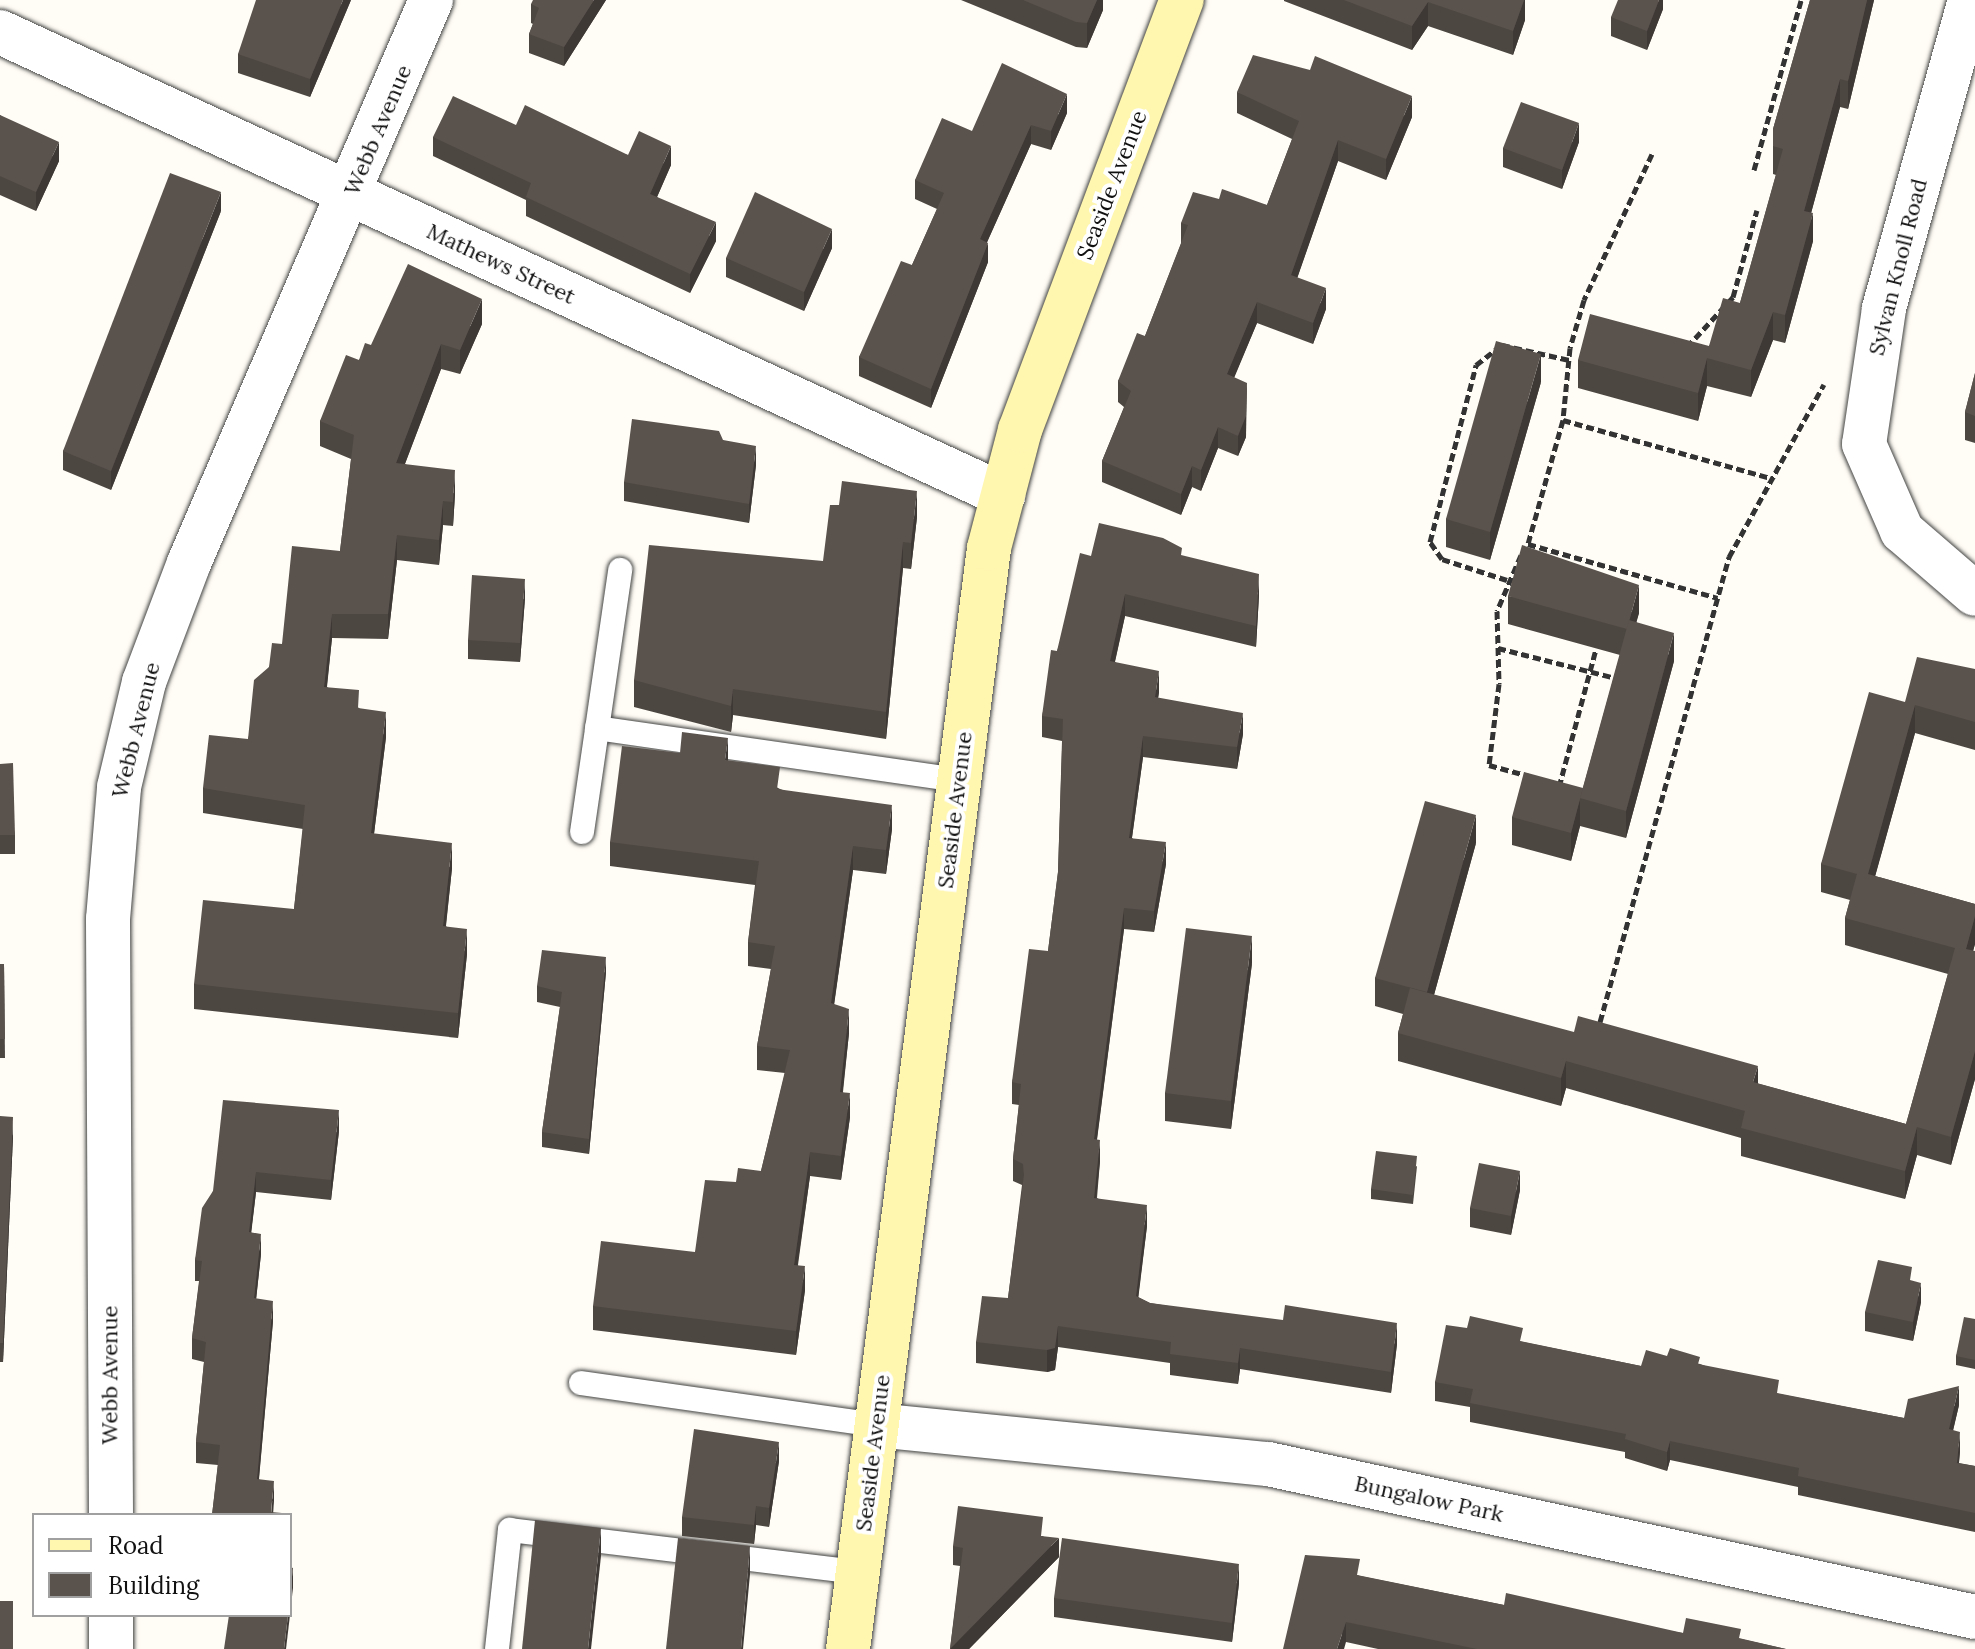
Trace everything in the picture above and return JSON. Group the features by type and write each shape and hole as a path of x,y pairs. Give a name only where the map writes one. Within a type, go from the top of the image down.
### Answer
{"main road":[{"name":"Seaside Avenue","path":"848,1649 959,780 1003,495 1182,0"}],"street":[{"name":"Webb Avenue","path":"111,1513 108,919 119,787 144,682 189,563 351,194 431,0"},
{"name":"Sylvan Knoll Road","path":"1970,0 1884,309 1864,444 1902,531 1975,594"},
{"name":"Mathews Street","path":"0,32 1003,495"},
{"name":"Bungalow Park","path":"876,1425 1268,1464 1975,1617"},
{"path":"111,1617 111,1649"}],"lane":[{"path":"582,832 620,570"},
{"path":"597,728 959,780"},
{"path":"581,1383 876,1425"},
{"path":"497,1649 510,1530 858,1572"}],"path":[{"path":"1754,170 1801,0"},
{"path":"1574,793 1489,765 1498,647 1497,611 1507,580 1528,544 1563,420 1569,360 1580,316 1652,154"},
{"path":"1684,355 1688,345 1733,297 1757,210"},
{"path":"1580,316 1593,319"},
{"path":"1674,341 1701,350"},
{"path":"1507,580 1442,559 1430,542 1476,365 1502,345 1569,360"},
{"path":"1600,1022 1717,598 1739,534 1824,384"},
{"path":"1563,420 1771,478"},
{"path":"1528,544 1717,598"},
{"path":"1498,647 1621,680"},
{"path":"1556,798 1596,649"}],"building":[{"path":"256,0 343,0 310,79 238,54"},
{"path":"533,0 594,0 564,47 529,34 539,8 531,4"},
{"path":"1023,0 1097,0 1087,23 1076,22"},
{"path":"1344,0 1524,0 1513,31 1428,2 1412,26"},
{"path":"1618,0 1659,0 1647,31 1611,17"},
{"path":"1810,0 1867,0 1848,81 1840,79 1804,211 1813,213 1785,315 1773,312 1751,370 1707,358 1698,393 1578,360 1590,314 1709,346 1723,298 1740,303 1783,149 1773,146 1773,129"},
{"path":"1253,55 1310,70 1315,56 1412,96 1386,159 1338,140 1291,275 1326,288 1313,323 1257,302 1227,374 1247,383 1246,416 1238,436 1218,427 1201,470 1192,466 1181,494 1102,461 1131,391 1118,381 1137,333 1145,336 1188,225 1181,223 1193,192 1219,199 1222,189 1267,205 1299,121 1237,92"},
{"path":"1002,63 1067,94 1051,131 1031,125 980,239 988,243 931,389 859,357 901,261 912,265 944,193 915,180 942,118 972,131"},
{"path":"453,96 516,125 525,105 628,155 639,131 671,146 650,194 716,222 690,274 526,197 531,183 433,137"},
{"path":"1521,102 1579,123 1562,170 1503,148"},
{"path":"0,115 59,142 36,192 0,176"},
{"path":"170,173 221,192 111,471 63,451"},
{"path":"755,192 832,229 804,292 726,258"},
{"path":"408,264 482,299 460,350 441,344 396,463 455,470 453,502 443,501 439,540 397,535 388,614 332,614 324,687 359,690 358,708 386,712 371,833 452,843 443,926 467,929 458,1013 194,984 203,900 294,909 305,805 203,788 209,735 248,739 254,680 269,667 272,643 282,644 292,546 340,551 354,435 320,421 346,355 359,360 365,343 371,345"},
{"path":"1496,341 1541,354 1490,532 1446,519"},
{"path":"1975,373 1975,416 1965,412"},
{"path":"632,419 719,431 723,440 756,446 749,504 624,482"},
{"path":"842,481 917,491 911,543 903,542 886,712 733,689 731,706 634,680 649,545 823,561 830,505 839,505"},
{"path":"1099,523 1163,538 1182,548 1181,555 1259,574 1256,626 1125,594 1110,661 1159,671 1155,697 1243,713 1237,747 1143,736 1129,838 1166,842 1154,911 1124,908 1094,1139 1100,1140 1094,1198 1147,1205 1136,1296 1150,1303 1283,1320 1285,1305 1397,1323 1391,1372 1240,1348 1238,1363 1170,1354 1171,1342 1058,1326 1055,1348 1047,1350 976,1342 982,1296 1008,1298 1024,1175 1023,1164 1013,1159 1021,1084 1012,1082 1029,949 1048,951 1058,872 1063,719 1042,716 1051,650 1057,651 1080,553 1091,556"},
{"path":"1522,545 1639,585 1627,629 1508,596"},
{"path":"472,575 525,579 520,643 468,640"},
{"path":"1629,620 1674,633 1626,811 1580,798"},
{"path":"1917,657 1975,669 1975,722 1915,705 1868,874 1975,904 1966,949 1975,951 1975,1051 1951,1137 1917,1127 1905,1171 1741,1128 1745,1111 1566,1061 1568,1054 1561,1078 1398,1033 1410,988 1574,1032 1578,1016 1758,1066 1753,1082 1906,1124 1955,948 1845,918 1857,874 1821,864 1869,692 1905,702"},
{"path":"682,732 728,738 725,760 780,767 777,789 892,805 886,850 853,846 831,1003 849,1009 840,1092 850,1093 841,1156 810,1152 794,1265 805,1266 796,1331 593,1306 601,1241 695,1252 705,1180 736,1182 738,1168 761,1171 790,1050 757,1046 775,946 748,942 759,861 610,842 622,746 680,753"},
{"path":"13,763 15,835 0,835 0,764"},
{"path":"1524,772 1583,788 1571,833 1512,817"},
{"path":"1425,801 1476,815 1427,992 1375,978"},
{"path":"1186,928 1252,936 1231,1101 1165,1093"},
{"path":"542,950 606,957 589,1139 542,1132 562,992 537,986"},
{"path":"0,964 4,964 5,1039 0,1039"},
{"path":"223,1100 339,1110 331,1180 256,1172 249,1232 261,1234 254,1298 273,1301 257,1479 274,1481 271,1512 282,1513 212,1513 220,1445 196,1442 206,1342 192,1338 202,1261 195,1260 202,1208 213,1191"},
{"path":"0,1116 13,1117 3,1343 0,1343"},
{"path":"1376,1151 1417,1156 1413,1195 1371,1189"},
{"path":"1479,1163 1520,1171 1511,1216 1470,1208"},
{"path":"1878,1260 1912,1267 1910,1280 1921,1283 1913,1322 1865,1312"},
{"path":"1470,1316 1523,1328 1520,1341 1641,1366 1646,1350 1667,1356 1670,1348 1700,1357 1698,1364 1779,1380 1777,1393 1904,1418 1908,1399 1959,1386 1949,1429 1960,1432 1957,1463 1975,1466 1975,1513 1798,1476 1799,1468 1670,1441 1667,1452 1625,1439 1626,1434 1470,1403 1473,1389 1435,1382 1446,1325 1467,1328"},
{"path":"1964,1317 1975,1319 1975,1360 1956,1356"},
{"path":"694,1429 779,1442 769,1508 756,1506 754,1525 682,1517"},
{"path":"958,1506 1043,1517 1041,1536 1059,1538 950,1649 963,1548 953,1546"},
{"path":"535,1520 601,1528 588,1649 522,1649"},
{"path":"678,1538 750,1546 741,1649 666,1649"},
{"path":"1062,1538 1239,1564 1232,1623 1054,1598"},
{"path":"1305,1555 1360,1559 1357,1575 1504,1605 1506,1593 1683,1633 1686,1618 1741,1629 1739,1638 1786,1649 1477,1649 1346,1622 1337,1649 1283,1649"},
{"path":"0,1601 13,1601 13,1649 0,1649"},
{"path":"229,1617 288,1617 284,1649 224,1649"}]}
